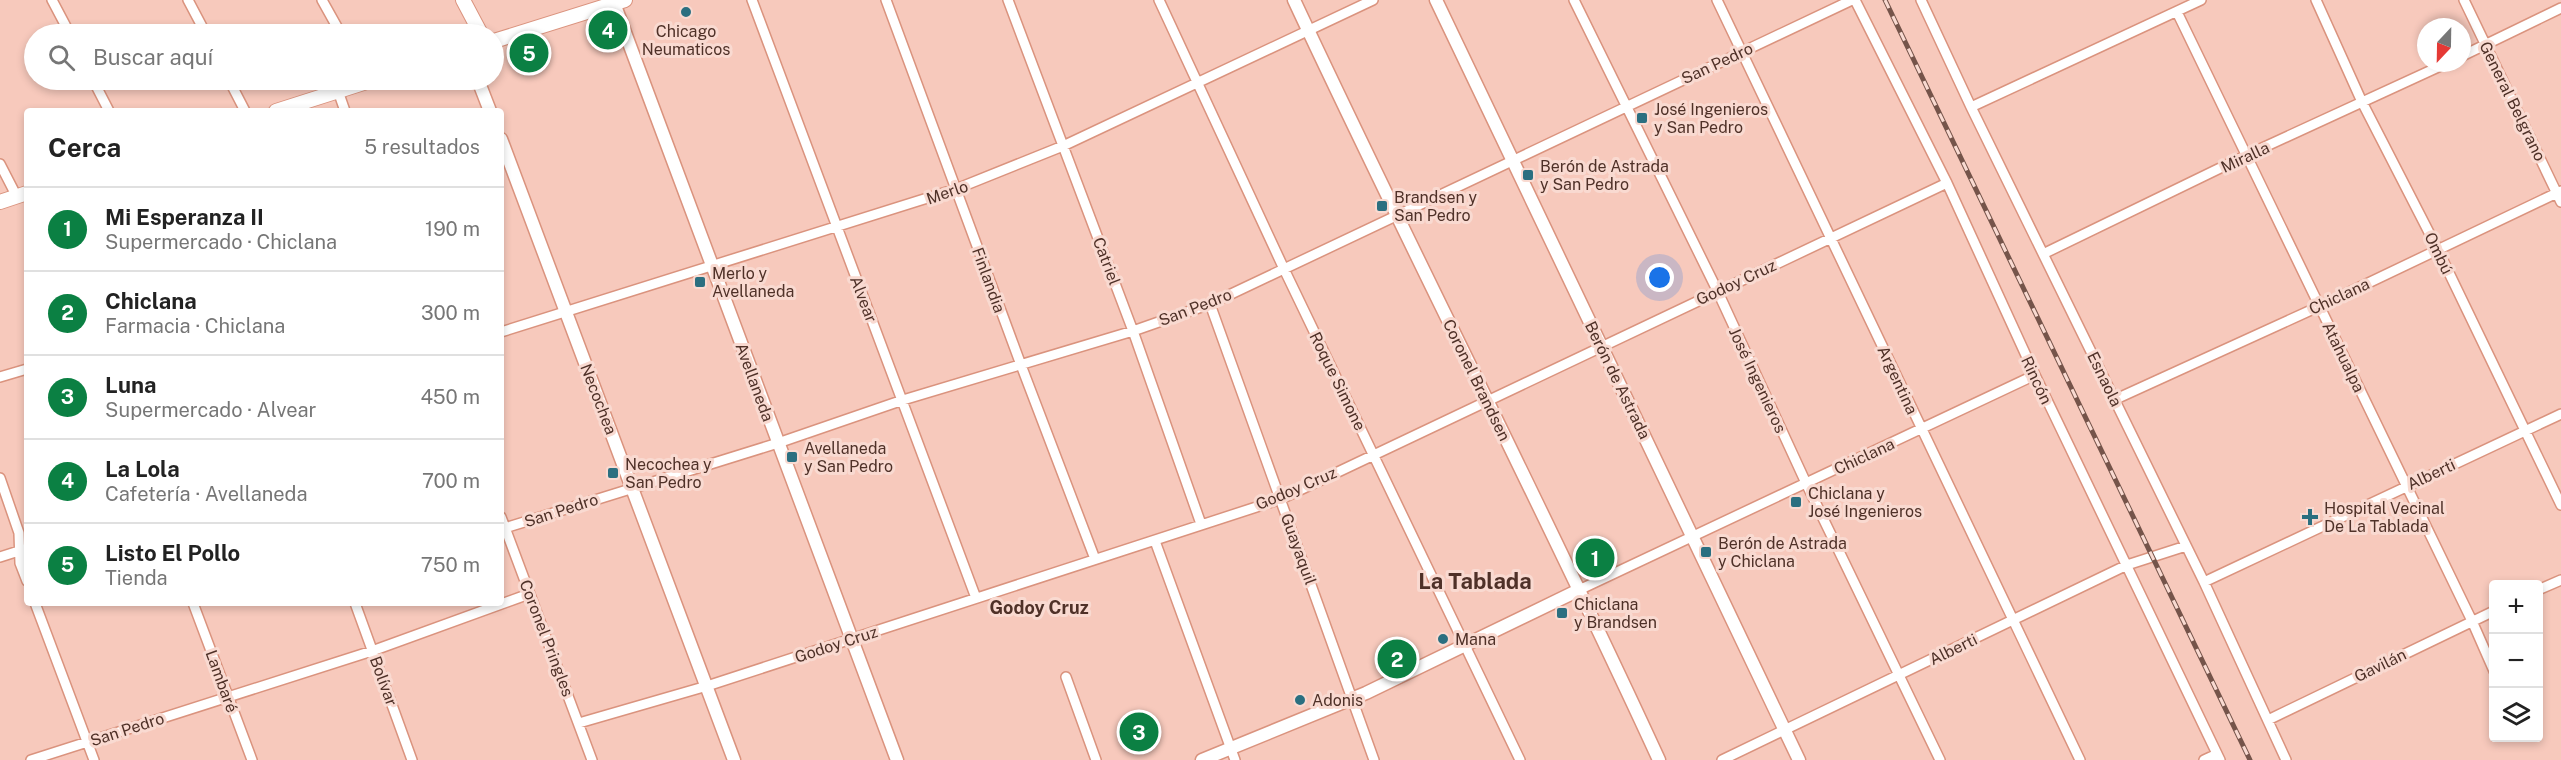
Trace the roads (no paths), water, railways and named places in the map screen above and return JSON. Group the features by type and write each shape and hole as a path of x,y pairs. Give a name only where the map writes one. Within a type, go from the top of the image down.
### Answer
{"main road":[{"path":"463,0 476,24"},
{"path":"504,38 620,2"},
{"path":"285,108 338,91"},
{"path":"0,202 22,195"}],"street":[{"path":"52,0 65,24"},
{"path":"188,0 201,24"},
{"path":"322,0 335,24"},
{"name":"Alvear","path":"752,0 976,598"},
{"name":"Finlandia","path":"886,0 1095,559"},
{"name":"Catriel","path":"1008,0 1133,331 1201,524"},
{"name":"Roque Simone","path":"1159,0 1284,269 1520,760"},
{"name":"Coronel Brandsen","path":"1294,0 1397,216 1581,589 1659,760"},
{"name":"Merlo","path":"504,331 956,189 1063,146 1309,32 1372,0"},
{"name":"Berón de Astrada","path":"1436,0 1799,760"},
{"name":"José Ingenieros","path":"1574,0 1717,290 1806,483 1940,760"},
{"name":"Argentina","path":"1717,0 2080,760"},
{"name":"San Pedro","path":"505,528 778,443 903,400 1133,331 1210,304 1853,0"},
{"name":"Rincón","path":"1853,0 1947,183 2035,375 2218,757"},
{"name":"Esnaola","path":"1922,0 1971,107 2204,582 2286,760"},
{"path":"1971,107 2201,0"},
{"name":"Ombú","path":"2316,0 2362,102 2438,250 2561,505"},
{"name":"General Belgrano","path":"2464,0 2560,195"},
{"name":"Avellaneda","path":"620,2 712,267 897,760"},
{"path":"2471,52 2561,8"},
{"name":"Atahualpa","path":"2177,12 2472,621 2489,661"},
{"name":"Miralla","path":"2043,254 2247,155 2427,72"},
{"path":"98,90 107,108"},
{"path":"234,90 243,108"},
{"path":"482,90 489,108"},
{"path":"338,91 344,108"},
{"name":"Necochea","path":"504,148 734,760"},
{"path":"0,164 22,195"},
{"name":"Godoy Cruz","path":"579,723 707,686 1281,499 1717,290 1947,183"},
{"name":"Chiclana","path":"2116,399 2560,195"},
{"name":"Guayaquil","path":"1210,304 1374,760"},
{"path":"0,377 24,370"},
{"name":"Chiclana","path":"1202,760 1233,754 1352,699 2035,375"},
{"name":"Alberti","path":"2204,582 2561,414"},
{"path":"0,478 20,533 24,549 20,563 24,573"},
{"name":"Coronel Pringles","path":"505,528 592,760"},
{"path":"1155,541 1233,754"},
{"name":"Alberti","path":"1722,760 2127,565 2186,546"},
{"path":"0,557 24,549"},
{"path":"2543,588 2561,580"},
{"name":"San Pedro","path":"504,603 530,594"},
{"path":"36,606 94,760"},
{"name":"Lambaré","path":"194,606 252,760"},
{"name":"Bolívar","path":"356,606 412,760"},
{"name":"San Pedro","path":"31,760 372,651 497,606"},
{"name":"Gavilán","path":"2268,720 2489,613"},
{"path":"1066,677 1095,760"},
{"path":"2204,760 2218,757"}],"railway":[{"path":"1885,0 2250,760"}],"place":[{"name":"Chicago Neumaticos","path":"686,12"},
{"name":"La Lola","path":"608,30"},
{"name":"Listo El Pollo","path":"529,53"},
{"name":"José Ingenieros y San Pedro","path":"1642,118"},
{"name":"Berón de Astrada y San Pedro","path":"1528,175"},
{"name":"Brandsen y San Pedro","path":"1382,206"},
{"name":"Merlo y Avellaneda","path":"700,282"},
{"name":"Avellaneda y San Pedro","path":"792,457"},
{"name":"Necochea y San Pedro","path":"613,473"},
{"name":"Chiclana y José Ingenieros","path":"1796,502"},
{"name":"Hospital Vecinal De La Tablada","path":"2310,517"},
{"name":"Berón de Astrada y Chiclana","path":"1706,552"},
{"name":"Mi Esperanza II","path":"1595,558"},
{"name":"Chiclana y Brandsen","path":"1562,613"},
{"name":"Mana","path":"1443,639"},
{"name":"Chiclana","path":"1397,659"},
{"name":"Adonis","path":"1300,700"},
{"name":"Luna","path":"1139,732"}],"district":[{"name":"La Tablada","path":"1475,581"},
{"name":"Godoy Cruz","path":"1039,608"}]}
